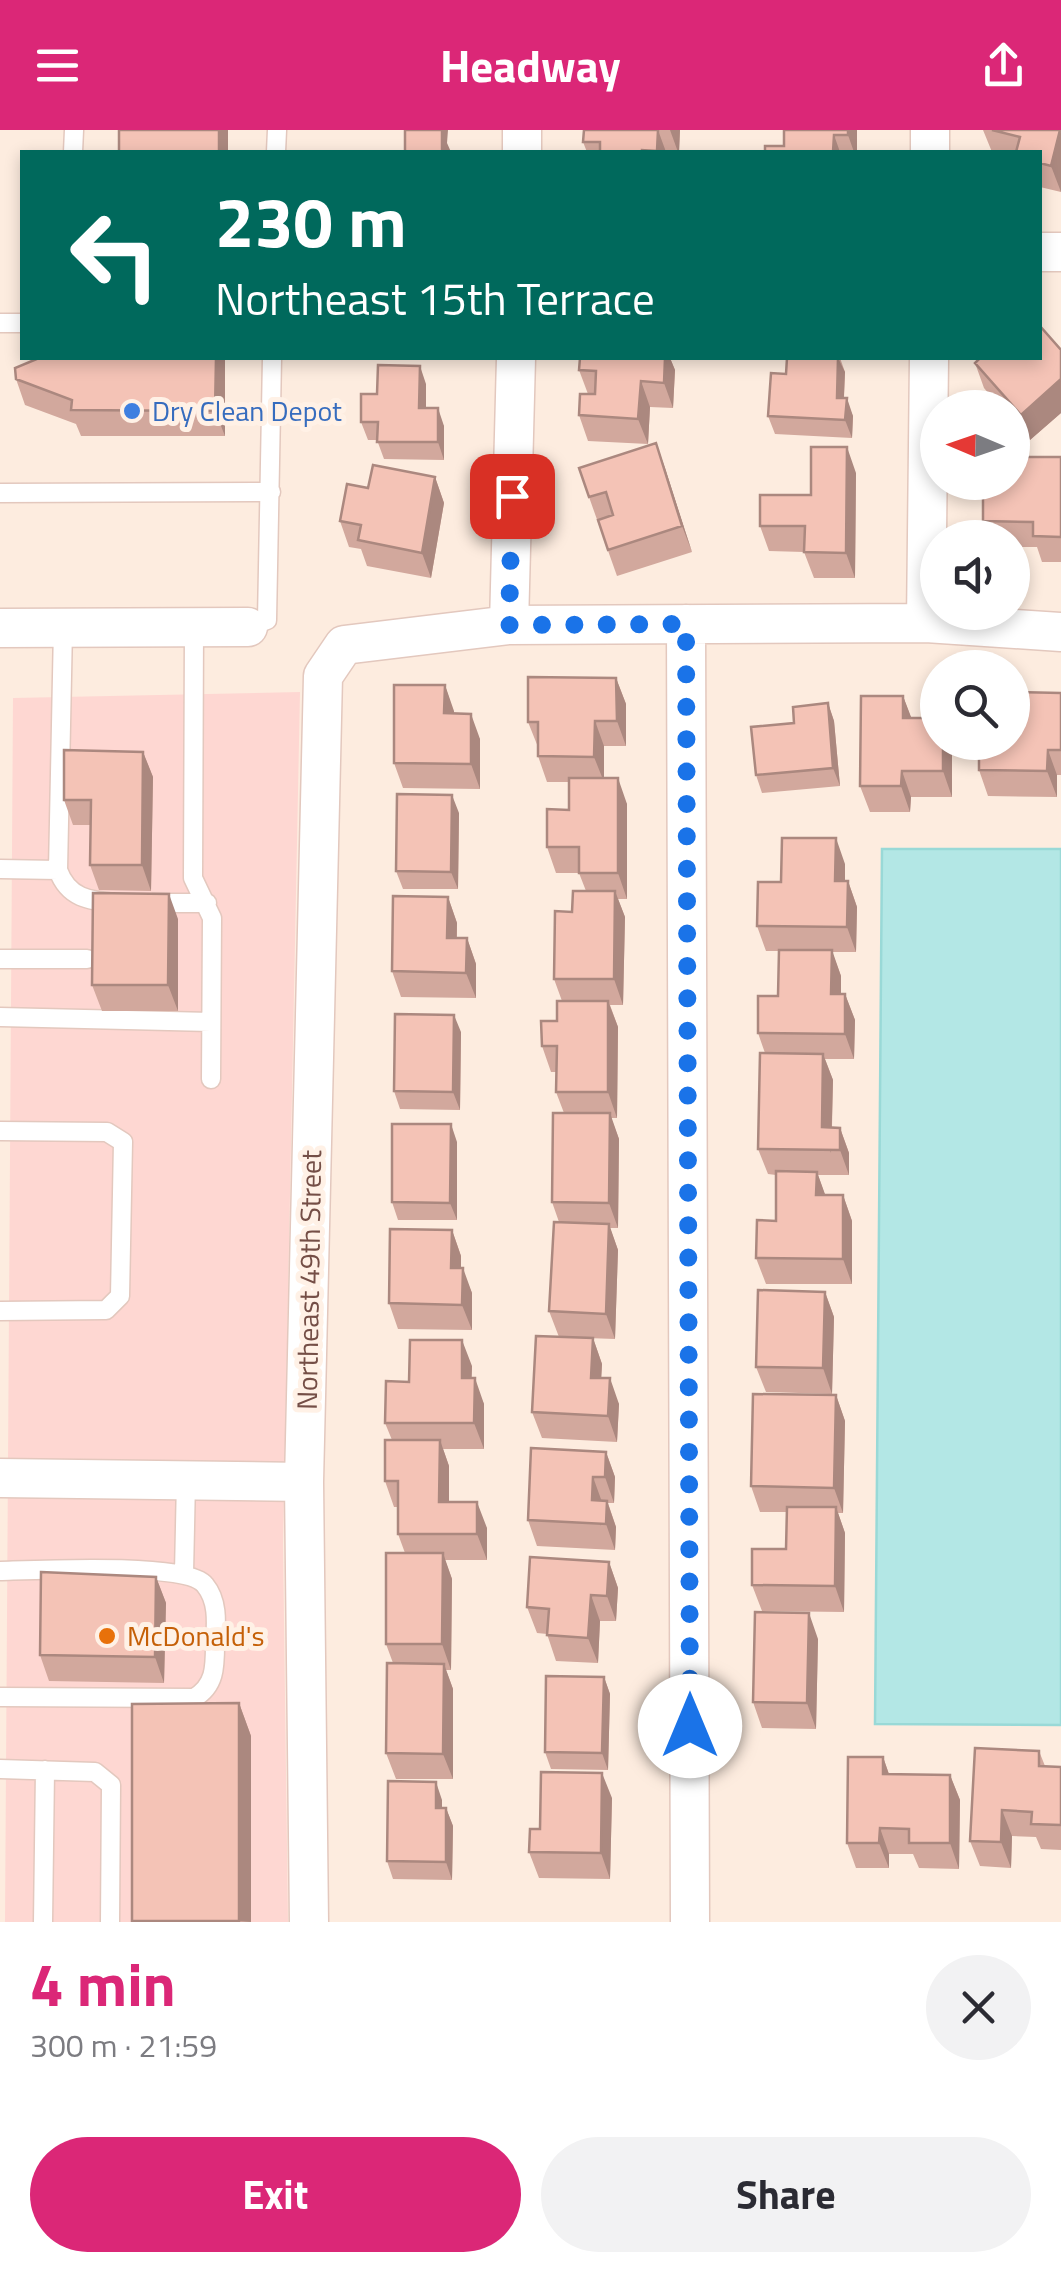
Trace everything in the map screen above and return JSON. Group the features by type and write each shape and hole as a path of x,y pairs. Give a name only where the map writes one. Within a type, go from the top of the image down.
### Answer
{"street":[{"path":"516,360 509,625 920,623"},
{"path":"927,520 929,360"},
{"path":"686,624 690,1922"},
{"name":"Northeast 49th Street","path":"308,1922 304,1482 323,676 344,645 509,625"},
{"path":"0,628 248,627"},
{"path":"1030,630 1061,632"},
{"path":"0,1478 304,1482"}],"lane":[{"path":"248,627 268,620 272,360"},
{"path":"0,493 271,492"},
{"path":"194,627 193,878 212,918 211,1079"},
{"path":"62,628 58,870 63,884 85,901 207,903"},
{"path":"0,868 58,870"},
{"path":"0,958 87,959"},
{"path":"0,1018 211,1022"},
{"path":"0,1131 107,1132 123,1142 120,1296 106,1310 0,1311"},
{"path":"184,1573 186,1480"},
{"path":"0,1570 184,1573 204,1583 216,1609 214,1671 206,1692 194,1698 0,1697"},
{"path":"0,1769 96,1772 110,1785 110,1922"},
{"path":"43,1922 45,1770"}],"shaded area":[{"path":"300,692 283,1544 288,1922 5,1922 13,698"}],"water":[{"path":"882,849 1061,849 1061,1725 875,1724"}],"building":[{"path":"119,130 219,130 219,150 119,150"},
{"path":"405,130 442,130 442,150 405,150"},
{"path":"584,130 658,130 657,150 600,150 600,142 583,142"},
{"path":"784,130 848,130 848,135 834,135 833,150 765,150 765,146 784,146"},
{"path":"992,130 1060,130 1051,166 1042,164 1042,150 1017,150 1020,137"},
{"path":"1042,328 1061,350 1061,379 1030,407 1030,390 999,390 975,363 1042,360"},
{"path":"34,360 216,360 215,411 71,410 72,400 16,379 15,368"},
{"path":"580,360 665,360 664,383 641,381 638,419 579,415 580,394 595,394 596,371 579,370"},
{"path":"787,360 838,360 837,398 847,398 845,420 768,416 771,373 786,374"},
{"path":"378,365 420,366 419,408 438,408 438,442 377,442 378,422 361,422 361,394 377,394"},
{"path":"656,443 682,526 608,550 598,520 613,515 606,492 589,497 579,468"},
{"path":"811,447 847,447 846,553 804,552 805,526 760,526 760,495 811,495"},
{"path":"1030,457 1061,457 1061,537 1033,536 1030,520 983,520 983,500 1030,500"},
{"path":"373,465 435,477 422,553 358,540 361,525 340,521 347,484 368,488"},
{"path":"528,677 616,678 617,721 595,721 594,757 538,756 538,722 528,722"},
{"path":"394,685 445,685 444,713 471,714 471,764 394,763"},
{"path":"1030,692 1061,693 1061,750 1048,750 1047,771 979,770 979,760 1030,760"},
{"path":"861,696 903,696 903,718 920,718 920,760 943,760 943,771 902,771 901,786 860,786"},
{"path":"828,703 833,768 756,775 751,727 794,723 793,707"},
{"path":"64,750 143,752 142,865 90,865 91,800 64,800"},
{"path":"569,778 618,778 618,873 579,873 579,847 547,847 547,809 569,810"},
{"path":"397,794 452,795 451,872 396,871"},
{"path":"782,838 836,838 835,881 848,881 847,927 757,926 758,882 781,882"},
{"path":"573,891 615,891 614,979 554,979 555,911 572,912"},
{"path":"93,893 169,894 168,985 92,985"},
{"path":"393,896 448,897 447,938 467,938 466,973 392,971"},
{"path":"779,950 832,950 831,994 845,994 845,1034 758,1033 758,996 778,996"},
{"path":"557,1001 608,1001 608,1092 556,1092 557,1046 542,1046 541,1021 557,1021"},
{"path":"395,1014 454,1015 453,1092 394,1091"},
{"path":"760,1053 823,1054 822,1127 840,1128 840,1150 758,1149"},
{"path":"553,1113 610,1113 609,1203 552,1202"},
{"path":"392,1124 451,1124 450,1203 392,1202"},
{"path":"776,1171 817,1172 816,1195 843,1195 843,1259 756,1258 757,1220 776,1221"},
{"path":"554,1222 609,1224 606,1314 549,1311"},
{"path":"390,1229 452,1230 451,1268 463,1268 462,1305 389,1303"},
{"path":"758,1290 825,1292 823,1368 756,1367"},
{"path":"536,1336 593,1338 591,1378 610,1378 608,1416 532,1412"},
{"path":"410,1340 462,1340 462,1378 475,1378 474,1423 385,1423 386,1381 409,1382"},
{"path":"753,1394 836,1395 834,1488 751,1486"},
{"path":"385,1440 440,1440 439,1502 477,1502 477,1534 398,1534 398,1481 385,1481"},
{"path":"531,1448 606,1452 605,1477 593,1477 592,1500 607,1501 606,1524 528,1520"},
{"path":"787,1507 836,1507 835,1586 752,1585 752,1549 786,1549"},
{"path":"386,1553 443,1553 442,1644 386,1644"},
{"path":"530,1557 609,1562 607,1596 591,1595 588,1638 547,1635 549,1609 527,1607"},
{"path":"41,1572 156,1577 155,1657 40,1655"},
{"path":"755,1612 809,1613 807,1703 753,1702"},
{"path":"387,1663 444,1664 443,1754 386,1753"},
{"path":"546,1676 604,1677 602,1753 545,1752"},
{"path":"239,1703 239,1921 132,1921 132,1704"},
{"path":"975,1748 1039,1751 1039,1766 1061,1767 1061,1825 1031,1824 1032,1812 1002,1810 1001,1842 970,1841"},
{"path":"848,1757 883,1757 883,1774 950,1775 950,1843 909,1843 909,1829 880,1828 879,1843 847,1843"},
{"path":"541,1772 602,1773 601,1853 529,1852 530,1829 540,1829"},
{"path":"388,1781 436,1782 436,1808 446,1808 446,1862 387,1861"}],"place":[{"name":"Dry Clean Depot","path":"132,411"},
{"name":"McDonald's","path":"107,1636"}],"route":[{"path":"512,496 509,625 686,624 690,1726"}]}
